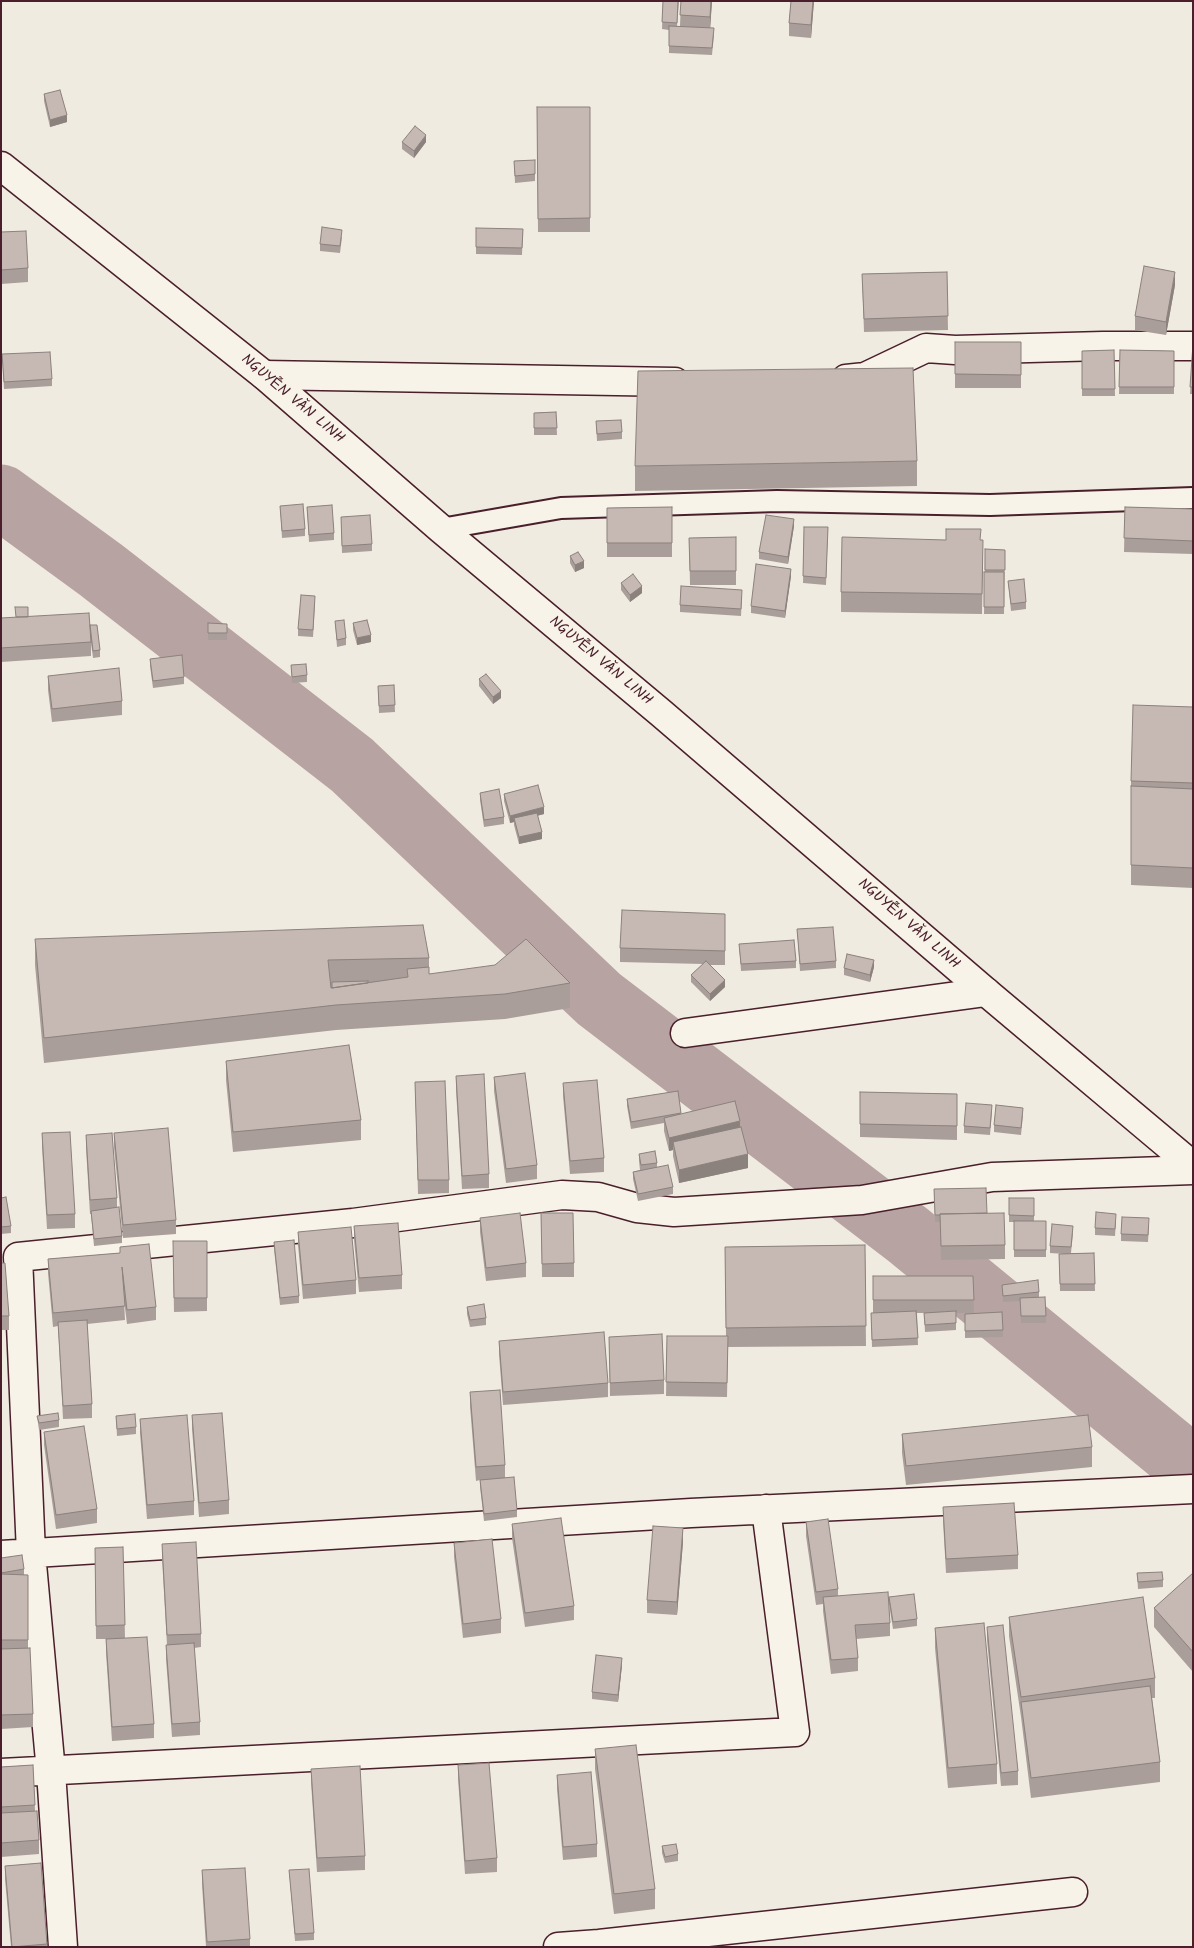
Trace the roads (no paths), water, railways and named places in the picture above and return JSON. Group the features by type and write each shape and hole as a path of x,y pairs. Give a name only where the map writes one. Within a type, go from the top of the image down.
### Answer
{"main road":[{"name":"NGUYỄN VĂN LINH","path":"1,166 264,375 441,528 1193,1166"},
{"path":"818,381 865,377 926,348 955,350 1103,346 1193,346"},
{"path":"264,375 695,382"},
{"path":"685,1033 986,992"},
{"path":"63,1947 51,1772 30,1553 12,1426 9,1257 353,1223 562,1195 598,1197 637,1208 674,1212 862,1200 992,1177 1193,1170"},
{"path":"1,1555 766,1509 1193,1489"},
{"path":"1,1773 51,1772 795,1732 766,1509"},
{"path":"558,1947 1073,1892"}],"lane":[{"path":"441,528 561,508 777,501 990,504 1193,498"}],"waterway":[{"path":"1,497 101,570 352,765 599,999 908,1235 1193,1469"}]}
